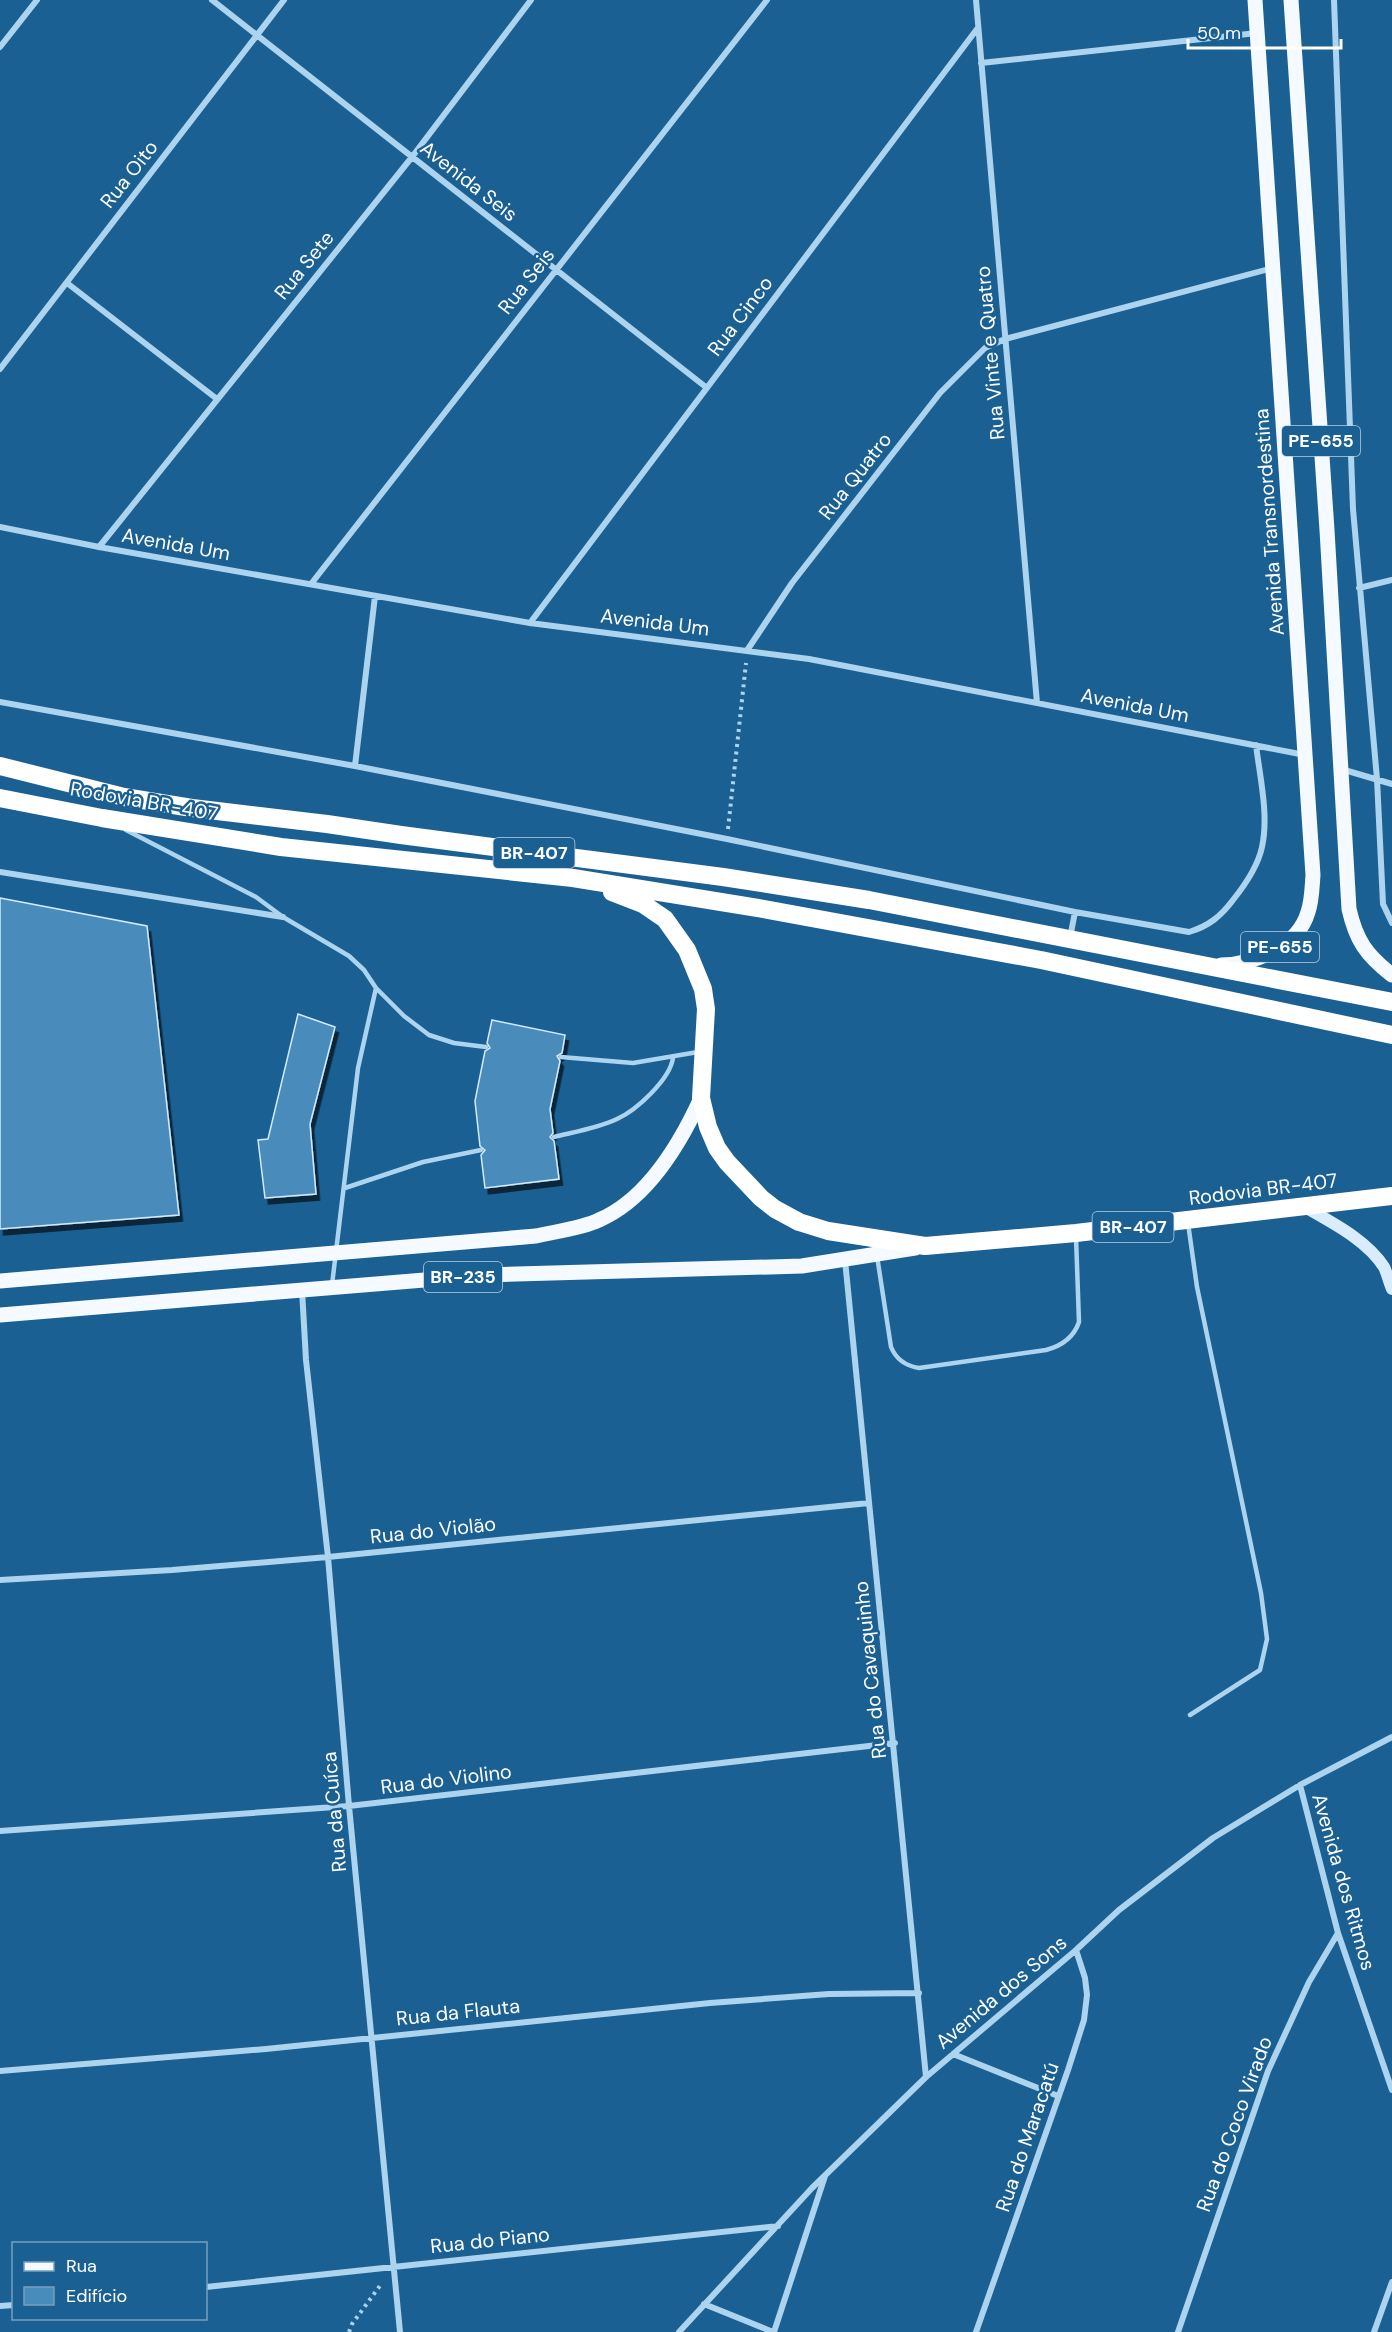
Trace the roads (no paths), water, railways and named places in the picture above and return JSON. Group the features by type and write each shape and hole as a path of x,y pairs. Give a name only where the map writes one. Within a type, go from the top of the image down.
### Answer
{"highway":[{"name":"BR-407","path":"0,766 124,797 192,808 723,877 869,900 1392,1002"},
{"name":"Rodovia BR-407","path":"0,798 102,818 281,847 573,878 643,904 665,920 678,936 687,950 703,989 706,1008 701,1098 708,1127 717,1148 745,1182 774,1209 799,1222 828,1231 925,1246 1076,1233 1392,1196"},
{"path":"573,878 758,908 1041,960 1392,1035"}],"main road":[{"name":"Avenida Transnordestina","path":"1200,966 1235,965 1261,958 1291,938 1303,924 1308,912 1313,875 1256,0"},
{"name":"PE-655","path":"1291,0 1327,530 1348,900 1354,931 1363,948 1392,975"},
{"name":"BR-235","path":"0,1281 536,1236 599,1221 639,1193 661,1167 686,1130 701,1098"},
{"name":"BR-235","path":"0,1315 530,1272 802,1266 925,1246"}],"street":[{"path":"0,47 37,0"},
{"name":"Avenida Seis","path":"212,0 707,388"},
{"name":"Rua Oito","path":"0,369 284,0"},
{"name":"Rua Sete","path":"99,547 412,157 531,0"},
{"name":"Rua Seis","path":"311,584 766,0"},
{"name":"Rua Vinte e Quatro","path":"976,0 1037,703"},
{"path":"1334,0 1347,397 1359,588 1377,779 1383,904 1392,923"},
{"name":"Rua Cinco","path":"530,623 977,29"},
{"path":"981,63 1258,33"},
{"name":"Rua Quatro","path":"747,649 792,583 940,393 985,348 1005,339 1273,268"},
{"path":"67,283 217,399"},
{"name":"Avenida Um","path":"0,527 99,547 530,623 747,649 809,659 1305,755"},
{"path":"1359,588 1392,580"},
{"path":"355,766 375,596"},
{"path":"0,702 355,766 727,838 1075,912 1189,932 1204,928 1214,921 1240,891 1251,874 1262,849 1264,829 1256,746"},
{"path":"1340,768 1392,784"},
{"path":"0,872 283,917"},
{"path":"1069,940 1075,912"},
{"path":"1305,1207 1342,1229 1370,1251 1384,1267 1392,1289"},
{"name":"Rua do Cavaquinho","path":"845,1260 895,1743 926,2077"},
{"name":"Rua da Cuíca","path":"302,1290 306,1360 328,1557 400,2332"},
{"name":"Rua do Violão","path":"0,1580 172,1570 328,1557 869,1503"},
{"name":"Avenida dos Sons","path":"679,2332 825,2175 926,2077 1076,1950 1119,1910 1213,1838 1300,1785 1392,1737"},
{"name":"Rua do Violino","path":"0,1831 350,1806 895,1743"},
{"name":"Avenida dos Ritmos","path":"1300,1785 1338,1934 1392,2091"},
{"name":"Rua do Coco Virado","path":"1178,2332 1268,2071 1309,1982 1338,1934"},
{"name":"Rua do Maracatú","path":"976,2332 1068,2070 1083,2020 1087,1995 1085,1978 1076,1950"},
{"name":"Rua da Flauta","path":"0,2071 266,2049 805,1996 919,1993"},
{"path":"953,2054 1058,2096"},
{"path":"704,2304 774,2332 825,2175"},
{"name":"Rua do Piano","path":"207,2287 778,2226"},
{"path":"1374,2332 1392,2282"}],"lane":[{"path":"102,818 256,897 283,917 349,956 364,970 375,988 404,1016 429,1035 454,1043 486,1047"},
{"path":"331,1288 358,1068 375,988"},
{"path":"561,1057 633,1064 673,1058 704,1050"},
{"path":"554,1137 619,1119 660,1085 672,1067 673,1058"},
{"path":"345,1188 423,1162 481,1150"},
{"path":"1188,1221 1197,1287 1261,1593 1267,1638 1260,1670 1190,1715"},
{"path":"876,1253 891,1347 894,1354 901,1360 910,1366 919,1368 1046,1350 1063,1343 1075,1331 1079,1322 1076,1233"}]}
